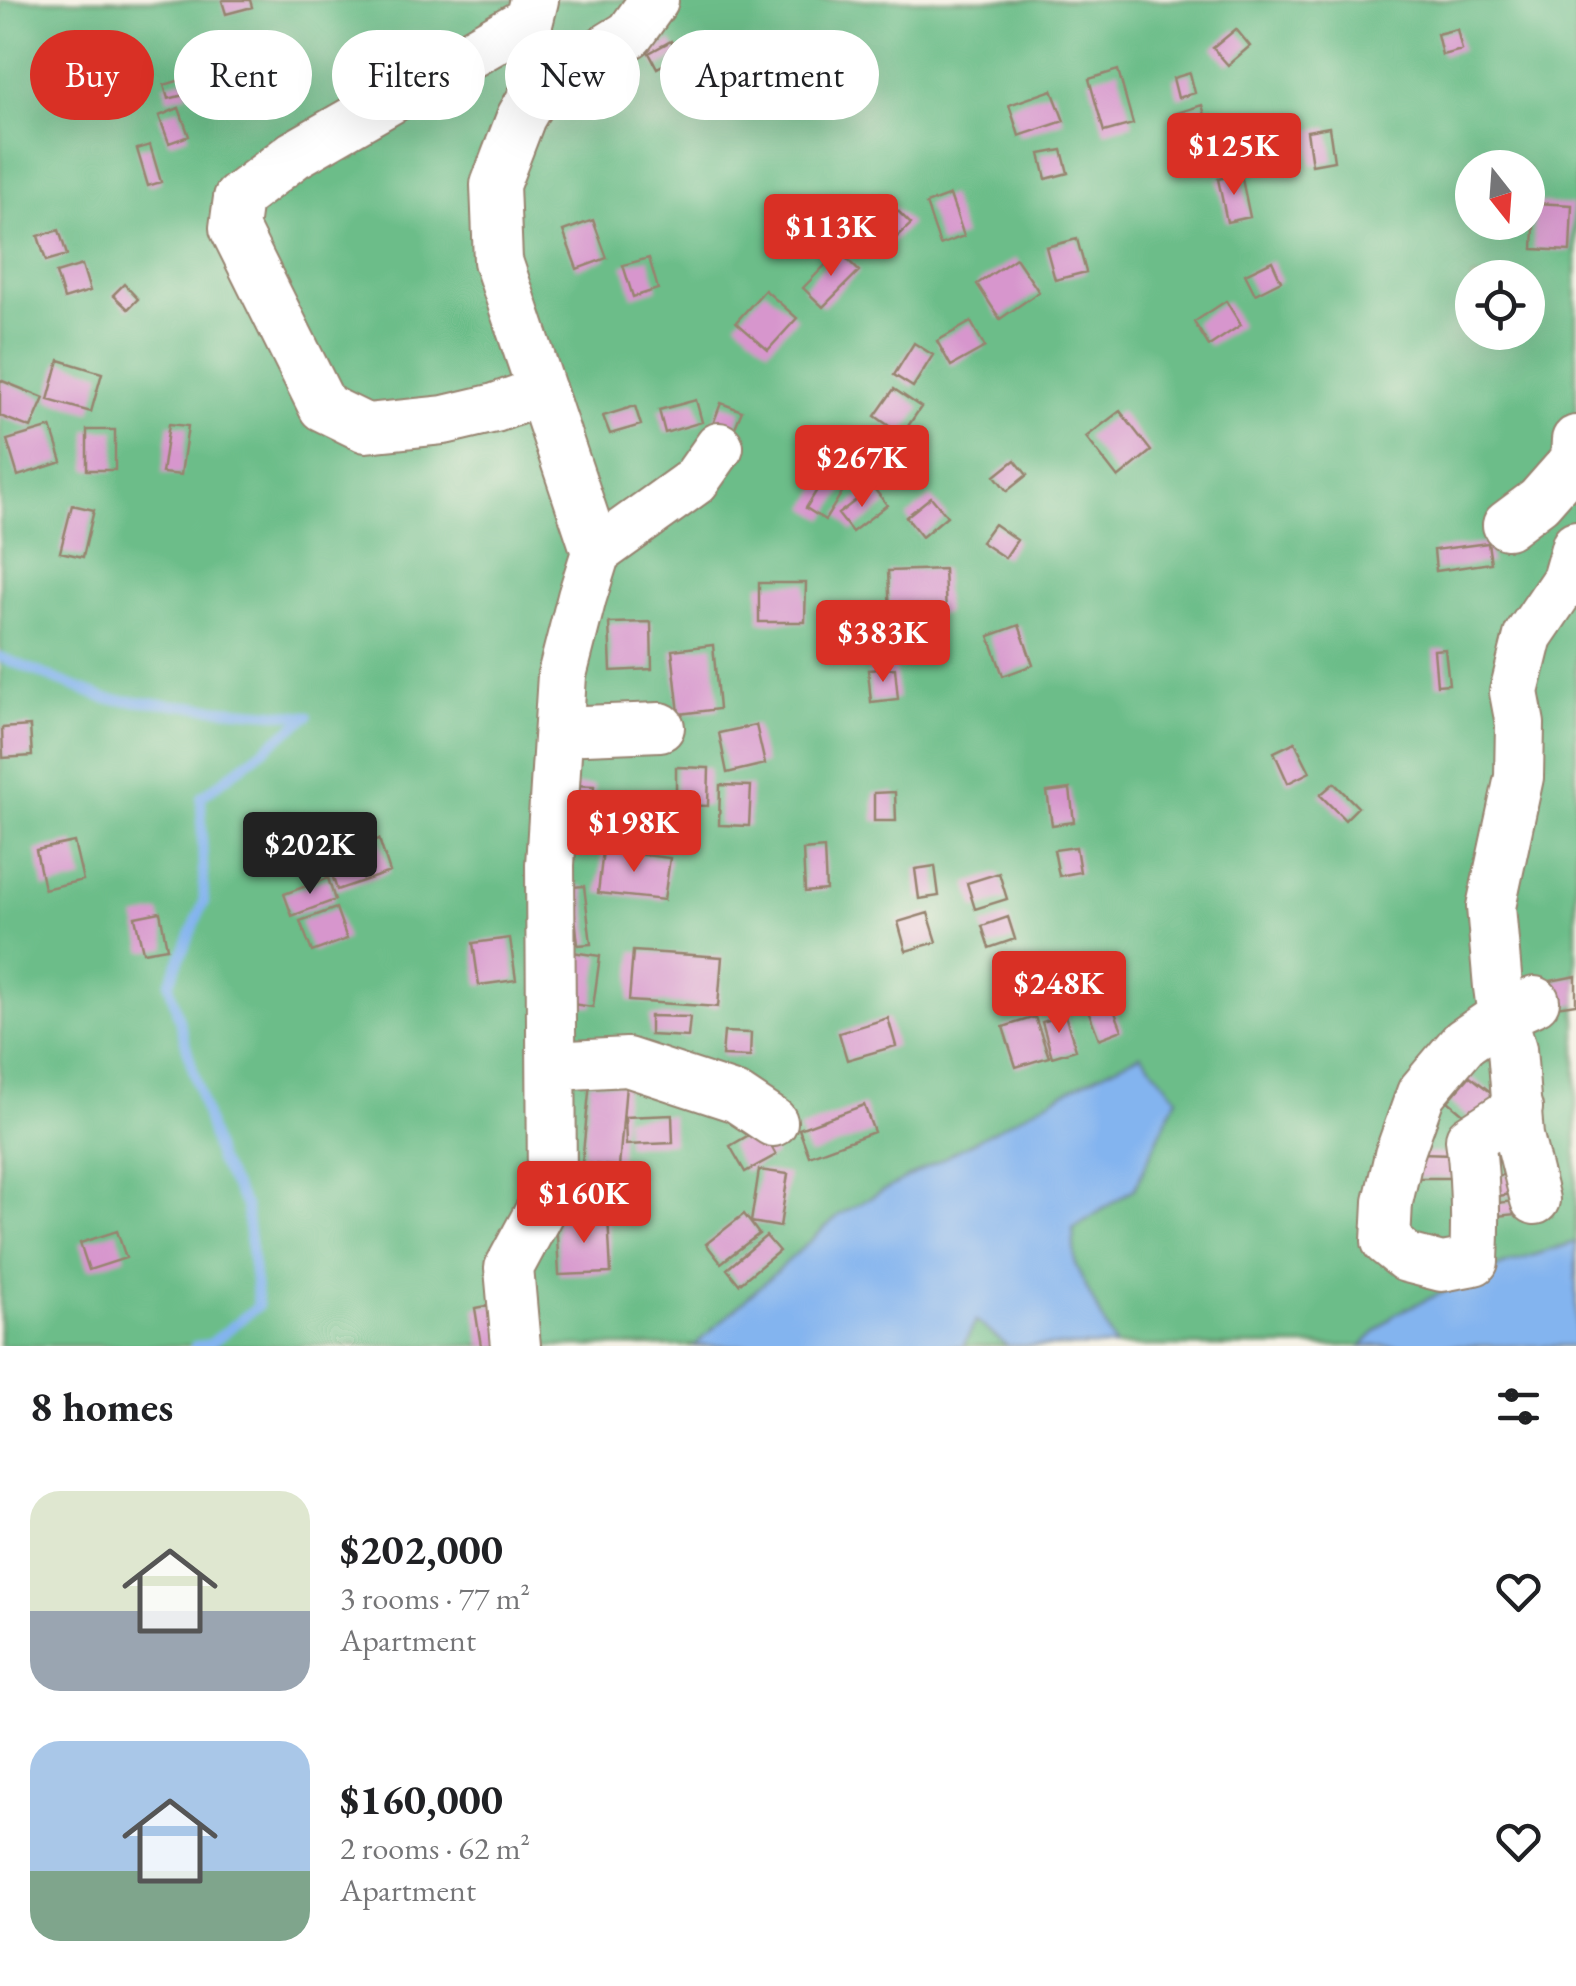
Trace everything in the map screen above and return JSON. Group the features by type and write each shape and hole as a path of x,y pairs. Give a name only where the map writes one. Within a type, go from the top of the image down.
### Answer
{"street":[{"path":"534,0 529,20 294,155 238,198 234,228 323,408 366,428 444,420 542,391"},
{"path":"516,1346 509,1268 552,1188 550,865 562,675 596,552 498,261 495,185 521,117 544,79 630,34 654,0"},
{"path":"1507,525 1538,502 1576,462 1576,440"},
{"path":"596,552 696,481 719,447"},
{"path":"1535,1200 1519,1136 1512,1049 1519,1008 1491,907 1518,777 1520,724 1514,692 1528,636 1566,580 1576,545"},
{"path":"558,731 660,727"},
{"path":"1518,1108 1470,1139 1475,1170 1474,1262 1442,1267 1407,1258 1386,1241 1395,1170 1420,1093 1464,1042 1519,1008"},
{"path":"552,1066 627,1062 667,1092 737,1098 773,1122"}],"green space":[{"path":"0,0 1576,0 1576,1346 0,1346"}],"water":[{"path":"1141,1054 1177,1097 1135,1188 1073,1229 1075,1264 1115,1346 1008,1346 976,1321 963,1346 694,1346 839,1215"},
{"path":"1576,1242 1576,1346 1361,1346 1395,1314 1503,1265"}],"building":[{"path":"224,0 250,0 252,7 226,14"},
{"path":"1236,29 1250,46 1228,65 1213,48"},
{"path":"1457,29 1462,50 1442,55 1437,34"},
{"path":"660,47 660,66 657,68 649,53"},
{"path":"1118,70 1133,124 1104,132 1089,79"},
{"path":"1190,73 1195,93 1178,98 1173,78"},
{"path":"174,82 174,98 168,99 164,85"},
{"path":"1052,90 1064,121 1019,136 1009,105"},
{"path":"1202,105 1211,134 1183,143 1174,114"},
{"path":"174,110 174,120 183,120 189,136 169,143 159,116"},
{"path":"1329,127 1334,161 1312,165 1307,131"},
{"path":"150,145 161,182 148,186 137,149"},
{"path":"1062,150 1068,173 1046,179 1040,154"},
{"path":"1241,174 1250,217 1227,222 1218,179"},
{"path":"950,195 964,236 940,245 926,204"},
{"path":"1545,204 1572,205 1570,251 1533,249 1533,240 1545,240"},
{"path":"893,206 911,224 880,253 862,235"},
{"path":"593,220 607,258 577,269 563,231"},
{"path":"59,230 67,255 46,261 38,236"},
{"path":"1077,239 1086,272 1055,280 1046,247"},
{"path":"839,251 859,271 823,307 803,288"},
{"path":"649,258 658,289 633,297 623,265"},
{"path":"1016,258 1039,292 1000,319 977,284"},
{"path":"1272,261 1281,281 1255,294 1245,274"},
{"path":"82,265 90,291 64,299 56,273"},
{"path":"124,284 138,299 128,309 113,295"},
{"path":"765,290 797,318 768,350 736,322"},
{"path":"1226,301 1241,325 1209,346 1194,322"},
{"path":"971,322 985,347 951,366 937,341"},
{"path":"914,343 933,355 913,387 894,375"},
{"path":"59,360 102,373 91,412 48,400"},
{"path":"0,380 44,398 31,428 0,416"},
{"path":"894,389 921,407 902,435 875,416"},
{"path":"696,400 702,422 665,433 659,410"},
{"path":"721,403 742,411 731,437 711,429"},
{"path":"635,406 641,425 610,434 603,416"},
{"path":"1120,411 1151,451 1118,478 1086,437"},
{"path":"169,424 188,426 181,475 162,473"},
{"path":"51,427 62,462 18,476 7,440"},
{"path":"87,430 115,430 115,470 87,470"},
{"path":"873,442 893,454 878,479 858,466"},
{"path":"1015,460 1027,475 1007,491 995,476"},
{"path":"829,470 849,481 825,520 806,508"},
{"path":"873,487 887,505 852,532 838,514"},
{"path":"931,497 947,516 922,537 906,517"},
{"path":"72,505 94,510 83,557 60,552"},
{"path":"994,524 1017,540 1005,558 981,542"},
{"path":"1488,543 1491,563 1436,571 1434,550"},
{"path":"944,569 946,614 890,616 888,571"},
{"path":"759,583 806,583 805,622 759,622"},
{"path":"651,622 652,669 611,671 609,623"},
{"path":"1019,625 1033,665 1003,676 989,636"},
{"path":"713,645 719,709 679,714 672,650"},
{"path":"1445,649 1449,684 1437,685 1434,650"},
{"path":"895,668 898,699 871,702 868,670"},
{"path":"756,725 765,764 727,773 719,733"},
{"path":"30,726 32,756 3,758 2,728"},
{"path":"1295,742 1310,772 1288,783 1274,752"},
{"path":"676,767 709,768 708,806 676,805"},
{"path":"1334,783 1358,807 1345,820 1320,795"},
{"path":"570,785 594,786 592,833 569,833"},
{"path":"720,785 751,786 749,826 719,825"},
{"path":"1070,789 1074,822 1052,825 1047,792"},
{"path":"895,792 896,821 874,821 874,793"},
{"path":"379,839 390,872 337,890 326,857"},
{"path":"74,842 83,880 44,889 36,850"},
{"path":"1076,847 1080,872 1059,876 1054,850"},
{"path":"824,848 826,890 805,892 803,850"},
{"path":"603,850 670,858 664,900 598,893"},
{"path":"935,866 939,896 919,899 915,869"},
{"path":"999,873 1007,899 975,909 967,883"},
{"path":"328,878 335,900 292,916 284,894"},
{"path":"584,886 591,944 578,945 572,887"},
{"path":"336,908 347,939 312,952 300,921"},
{"path":"160,912 167,948 143,952 135,917"},
{"path":"928,913 937,942 906,951 898,922"},
{"path":"1008,917 1015,939 989,948 982,926"},
{"path":"510,938 516,980 479,985 473,943"},
{"path":"633,951 722,957 718,1007 629,1001"},
{"path":"572,952 600,956 593,1007 565,1003"},
{"path":"1576,976 1576,1004 1549,1008 1545,982"},
{"path":"1109,997 1122,1030 1099,1039 1086,1005"},
{"path":"1065,1015 1076,1050 1052,1057 1042,1022"},
{"path":"650,1016 690,1017 688,1037 650,1035"},
{"path":"1035,1017 1049,1057 1016,1067 1003,1027"},
{"path":"888,1018 896,1046 847,1060 839,1033"},
{"path":"724,1032 751,1033 750,1057 722,1056"},
{"path":"1470,1076 1497,1097 1474,1123 1448,1101"},
{"path":"590,1082 626,1085 619,1167 582,1163"},
{"path":"864,1105 874,1132 809,1156 799,1129"},
{"path":"672,1115 673,1143 626,1145 625,1117"},
{"path":"761,1128 776,1155 745,1172 730,1146"},
{"path":"1417,1153 1455,1154 1455,1178 1417,1178"},
{"path":"759,1170 788,1174 780,1227 751,1222"},
{"path":"1516,1173 1519,1193 1498,1196 1495,1176"},
{"path":"1525,1200 1526,1213 1488,1217 1486,1204"},
{"path":"744,1214 759,1234 721,1263 706,1244"},
{"path":"608,1216 611,1273 559,1275 556,1218"},
{"path":"117,1231 126,1258 89,1270 80,1243"},
{"path":"766,1236 779,1251 739,1284 727,1269"},
{"path":"501,1303 507,1346 481,1346 475,1308"}],"waterway":[{"path":"0,657 106,699 308,716 201,797 204,902 169,984 218,1159 246,1207 258,1306 210,1344 195,1346"}]}
